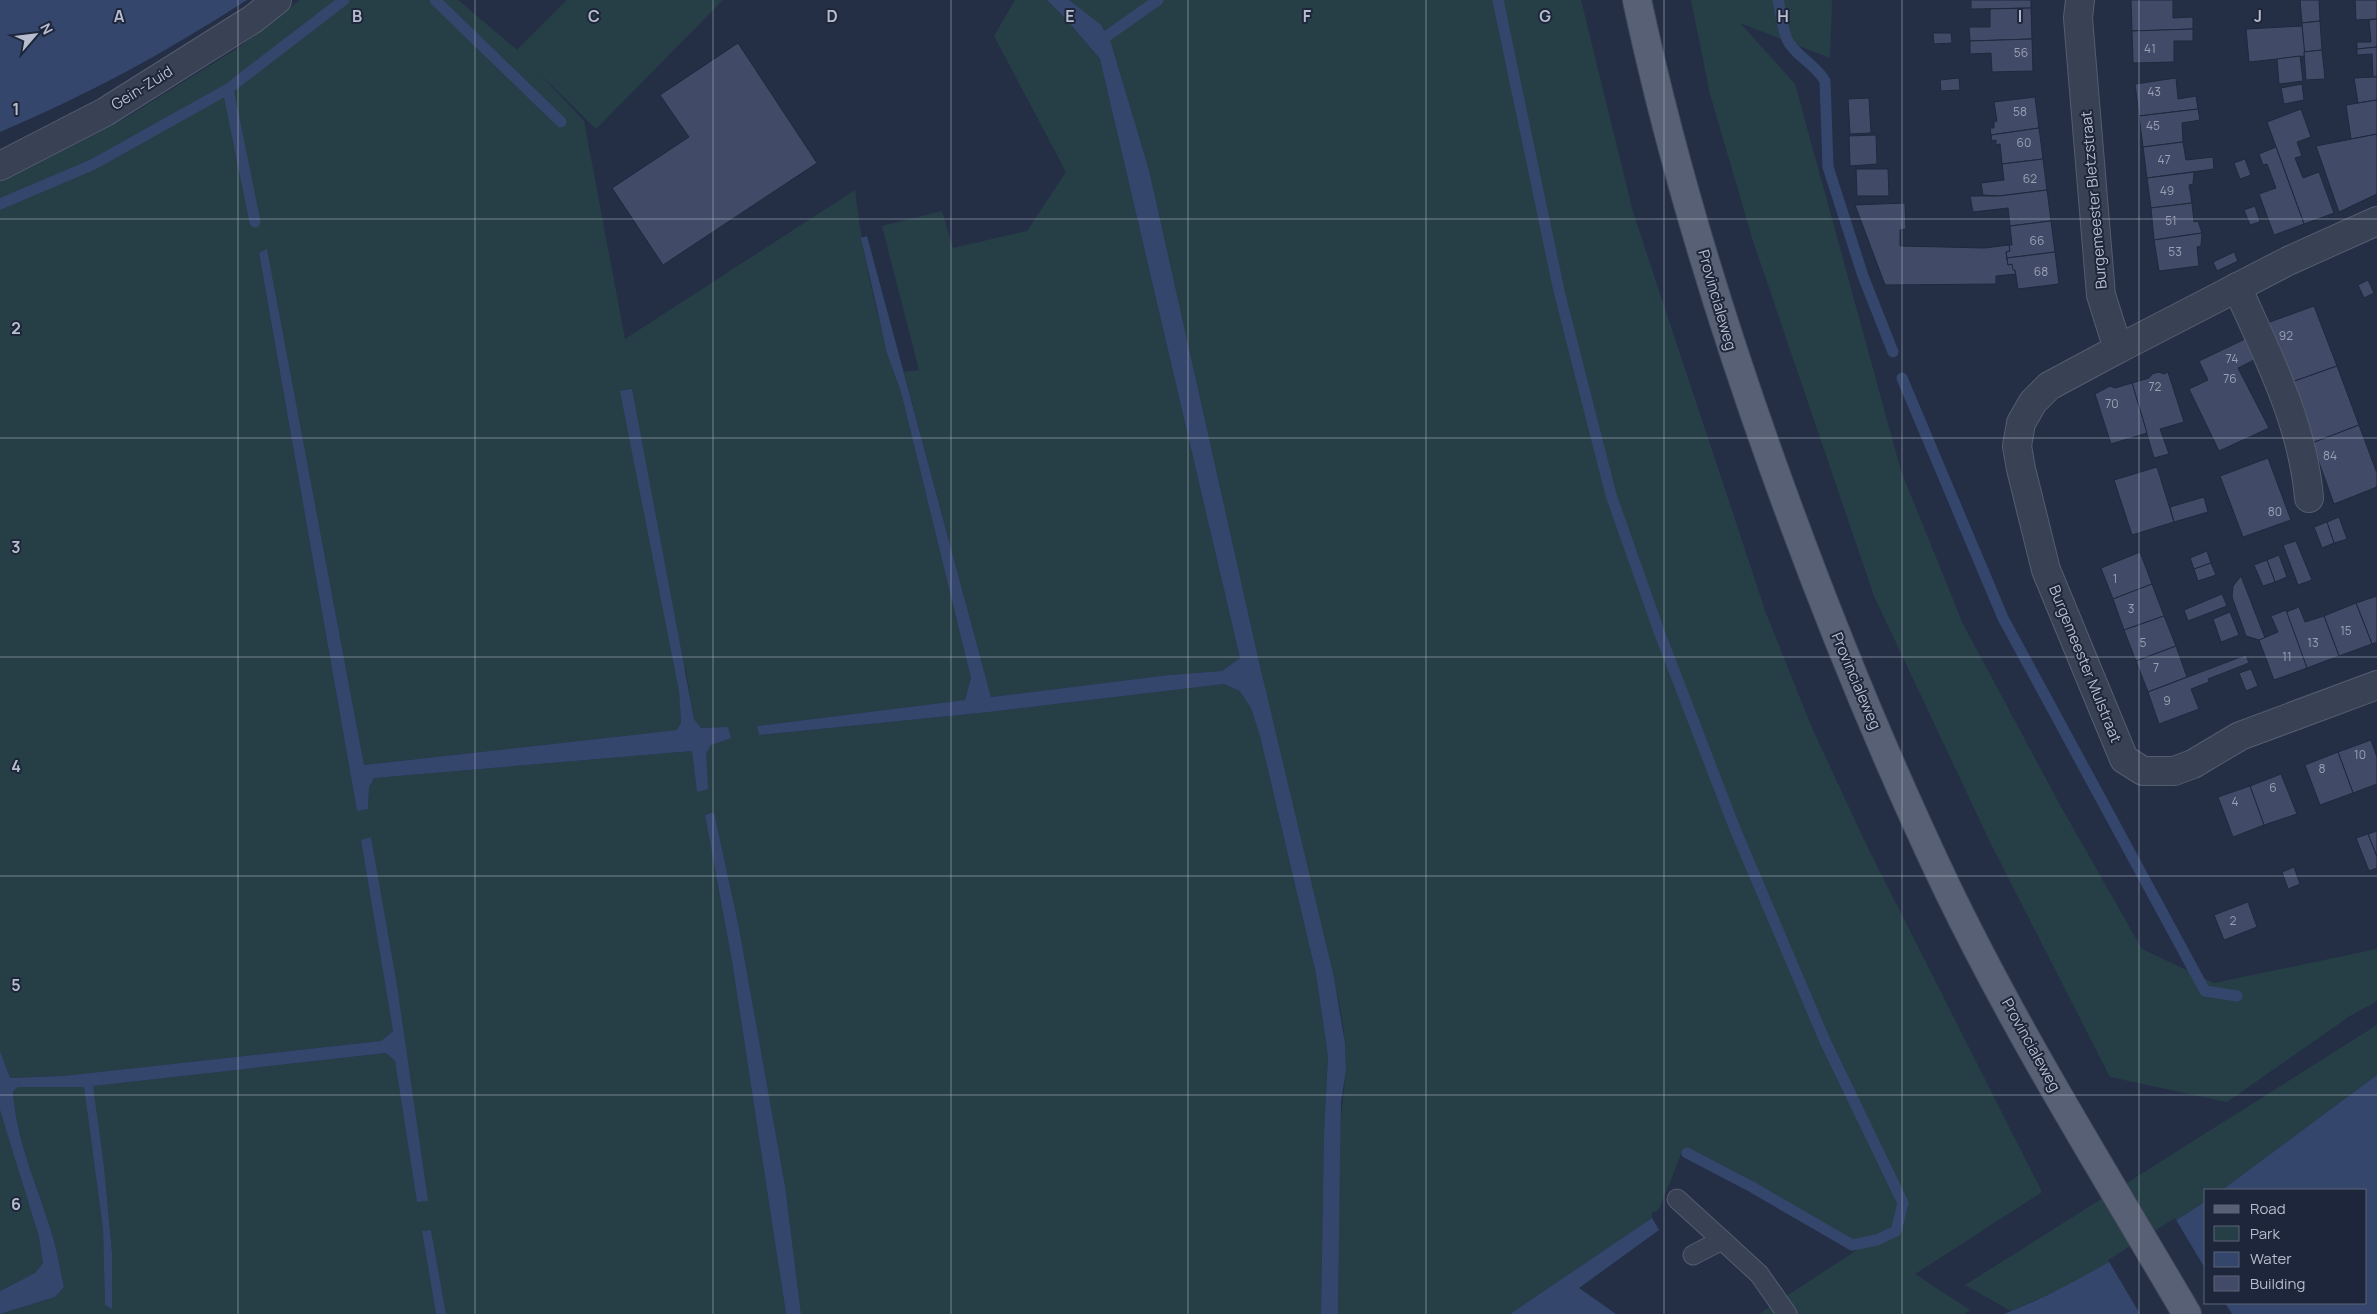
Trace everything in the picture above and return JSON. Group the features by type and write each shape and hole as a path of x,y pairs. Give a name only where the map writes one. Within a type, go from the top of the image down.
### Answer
{"main road":[{"name":"Provincialeweg","path":"1637,0 1682,182 1732,352 1802,546 1849,668 1948,888 1995,982 2064,1104 2188,1314"}],"street":[{"name":"Gein-Zuid","path":"0,166 105,112 253,19 277,0"},
{"name":"Burgemeester Bletzstraat","path":"2080,0 2078,18 2102,295 2118,349"},
{"path":"2118,349 2288,261 2377,221"},
{"path":"2237,287 2278,378 2307,472 2309,498"},
{"name":"Burgemeester Mulstraat","path":"2118,349 2049,386 2033,402 2021,423 2017,446 2046,570 2124,759 2143,771 2174,771 2193,764 2240,736 2377,685"}],"lane":[{"path":"1677,1199 1759,1274 1787,1314"},
{"path":"1693,1255 1722,1240"}],"green space":[{"path":"300,0 458,0 517,50 567,0 723,0 596,129 538,72 584,121 625,339 855,190 862,242 872,292 885,343 901,392 971,678 965,700 757,726 759,735 989,712 1224,684 1240,690 1251,708 1260,736 1316,974 1328,1056 1324,1133 1321,1314 801,1314 785,1186 739,928 714,812 705,815 732,961 786,1314 446,1314 431,1230 422,1231 436,1314 1,1314 55,1297 64,1287 53,1238 18,1127 13,1090 18,1087 84,1087 103,1229 105,1305 112,1309 112,1252 104,1167 92,1086 386,1053 395,1061 417,1201 427,1201 371,837 361,840 393,1031 381,1041 63,1076 9,1078 0,1051 0,178 124,119 238,48","holes":["267,250 364,765 677,730 681,722 679,691 685,666 694,719 701,728 727,727 730,738 711,745 706,754 697,790 692,751 373,778 369,787 368,809 357,811 259,254"]},
{"path":"1015,0 1047,0 1100,59 1240,658 1222,671 1169,675 991,697 904,372 919,370 882,226 942,211 953,248 1027,231 1066,172 994,36"},
{"path":"1069,0 1581,0 1633,212 1766,613 1812,728 1866,844 2042,1192 1915,1274 1970,1310 1964,1314 1759,1314 1863,1246 1750,1182 1683,1149 1660,1207 1657,1211 1652,1212 1652,1218 1510,1314 1338,1314 1340,1135 1346,1066 1340,1006 1311,899 1149,170 1111,43"},
{"path":"1691,0 1832,0 1830,58 1740,23 1795,84 1901,471 1963,624 2060,805 2142,949 2214,983 2377,949 2377,1001 2350,1016 2227,1102 2110,1077 1991,844 1874,596 1753,241 1710,94"},
{"path":"2377,1025 2377,1075 2223,1189 2204,1189 2204,1202 2138,1245 2076,1282 2011,1311 1965,1285"},
{"path":"0,1110 39,1237 43,1263 35,1273 0,1291"}],"water":[{"path":"0,0 247,0 126,72 0,132"},
{"path":"1047,0 1069,0 1101,25 1111,43 1149,170 1258,658 1334,978 1345,1043 1346,1070 1341,1102 1338,1314 1321,1314 1324,1133 1328,1056 1316,974 1260,736 1251,708 1240,691 1224,684 989,712 759,735 757,726 965,700 971,678 901,392 887,353 861,238 867,236 991,697 1169,675 1222,671 1240,658 1100,59"},
{"path":"267,249 364,765 677,730 681,722 679,691 620,391 632,389 694,719 701,728 728,727 731,738 711,745 706,754 708,789 697,792 692,751 374,778 369,787 368,809 357,811 259,253"},
{"path":"714,812 739,928 785,1186 801,1314 786,1314 732,961 705,815"},
{"path":"371,837 397,986 428,1201 417,1202 395,1061 386,1053 93,1086 104,1167 112,1252 112,1309 105,1305 103,1229 84,1087 18,1087 13,1091 18,1127 53,1238 64,1287 55,1297 0,1314 0,1291 35,1273 43,1263 39,1237 0,1110 0,1051 10,1078 63,1076 381,1041 393,1031 361,840"},
{"path":"2377,1075 2377,1314 2004,1314 2031,1303 2082,1277 2133,1248 2204,1202 2204,1304 2367,1304 2367,1189 2223,1189"},
{"path":"1652,1218 1659,1230 1579,1288 1616,1314 1510,1314"},
{"path":"431,1230 446,1314 436,1314 422,1231"}],"pier":[{"path":"2175,1218 2204,1267 2204,1304 2226,1304 2232,1314 2140,1314 2108,1260"}],"building":[{"path":"1971,0 2031,0 2031,8 1971,9"},
{"path":"2131,0 2173,0 2173,18 2193,17 2193,29 2132,31"},
{"path":"2300,0 2319,0 2320,21 2302,23"},
{"path":"2355,0 2377,0 2377,19 2356,20"},
{"path":"2031,8 2032,39 1970,41 1969,27 1990,27 1990,9"},
{"path":"2377,19 2377,47 2357,49 2357,42 2371,42 2369,20"},
{"path":"2320,21 2322,50 2304,52 2302,23"},
{"path":"2302,26 2305,56 2249,62 2246,29"},
{"path":"2193,29 2193,41 2174,41 2174,62 2133,63 2132,31"},
{"path":"1933,33 1951,33 1952,43 1934,44"},
{"path":"2032,39 2033,71 1992,72 1991,53 1970,54 1970,41"},
{"path":"738,43 817,163 663,265 612,188 689,137 660,95"},
{"path":"2377,47 2377,77 2373,77 2372,54 2357,55 2357,49"},
{"path":"2322,50 2325,79 2306,80 2304,52"},
{"path":"2300,56 2303,81 2279,84 2277,59"},
{"path":"2377,77 2377,100 2358,103 2354,78"},
{"path":"1959,78 1960,90 1941,91 1940,80"},
{"path":"2176,78 2178,99 2196,96 2198,109 2139,116 2135,84"},
{"path":"2302,84 2304,100 2284,104 2281,88"},
{"path":"2035,97 2039,128 1991,135 1990,128 1994,128 1994,122 1997,121 1994,102"},
{"path":"1869,98 1871,133 1850,134 1848,99"},
{"path":"2377,100 2377,134 2351,139 2346,105"},
{"path":"2198,109 2200,120 2182,123 2183,142 2143,147 2139,116"},
{"path":"2301,109 2311,137 2297,142 2302,156 2295,158 2303,178 2319,172 2334,213 2304,224 2267,122"},
{"path":"2039,128 2043,159 2002,164 2000,144 1996,145 1996,140 1992,141 1991,135"},
{"path":"2377,134 2377,194 2339,212 2316,146"},
{"path":"1876,135 1877,164 1850,166 1849,136"},
{"path":"2183,142 2186,160 2213,157 2214,169 2147,178 2143,147"},
{"path":"2276,147 2304,224 2274,235 2259,194 2276,188 2267,164 2263,165 2259,154"},
{"path":"2043,159 2047,190 1999,196 1983,195 1981,183 2004,180 2002,164"},
{"path":"2245,159 2251,175 2240,179 2234,163"},
{"path":"1856,169 1888,169 1889,196 1857,196"},
{"path":"2194,172 2193,184 2189,185 2192,203 2151,208 2147,178"},
{"path":"2047,190 2051,221 2010,226 2008,208 1973,212 1970,196 1999,196"},
{"path":"1905,203 1906,229 1900,230 1900,246 1985,248 2009,245 2010,251 2006,252 2008,265 2012,264 2016,274 1996,276 1996,284 1885,285 1855,205"},
{"path":"2192,203 2194,222 2198,221 2202,233 2154,240 2151,208"},
{"path":"2255,206 2260,222 2250,225 2244,210"},
{"path":"2051,221 2055,252 2007,258 2006,252 2010,251 2009,245 2012,245 2010,226"},
{"path":"2202,233 2201,246 2197,247 2199,266 2159,271 2154,240"},
{"path":"2055,252 2059,284 2018,289 2015,270 2013,270 2012,264 2008,265 2007,258"},
{"path":"2234,252 2238,261 2217,271 2213,262"},
{"path":"2368,280 2374,293 2364,298 2358,285"},
{"path":"2314,306 2337,366 2289,383 2267,323"},
{"path":"2245,339 2254,360 2238,368 2269,428 2219,451 2189,389 2208,380 2199,361"},
{"path":"2337,366 2359,425 2312,443 2289,383"},
{"path":"2159,372 2164,374 2168,372 2184,422 2160,429 2169,454 2154,458 2132,383 2149,378 2152,374"},
{"path":"2132,383 2147,433 2111,444 2095,394 2110,386 2115,388"},
{"path":"2359,425 2377,473 2377,487 2334,504 2312,443"},
{"path":"2268,458 2291,520 2243,537 2220,476"},
{"path":"2157,467 2174,522 2132,535 2114,480"},
{"path":"2204,497 2208,512 2174,522 2170,507"},
{"path":"2339,517 2347,539 2334,543 2327,522"},
{"path":"2327,522 2334,543 2322,548 2314,527"},
{"path":"2296,541 2312,580 2298,585 2283,545"},
{"path":"2207,551 2211,563 2194,569 2190,558"},
{"path":"2140,552 2152,584 2113,599 2101,568"},
{"path":"2279,555 2287,577 2275,582 2267,560"},
{"path":"2267,560 2275,582 2263,586 2254,565"},
{"path":"2211,563 2216,575 2198,581 2194,569"},
{"path":"2241,576 2265,638 2259,640 2246,636 2232,597 2233,586"},
{"path":"2152,584 2164,616 2124,630 2113,599"},
{"path":"2222,594 2227,606 2188,621 2184,610"},
{"path":"2377,596 2377,642 2372,644 2356,603"},
{"path":"2356,603 2372,644 2339,656 2324,616"},
{"path":"2299,607 2305,622 2324,616 2339,656 2307,668 2286,612"},
{"path":"2286,610 2307,668 2274,680 2259,640 2278,632 2271,616"},
{"path":"2230,612 2239,635 2221,642 2213,619"},
{"path":"2164,616 2176,646 2136,661 2124,630"},
{"path":"2176,646 2187,677 2148,692 2136,661"},
{"path":"2246,655 2249,663 2208,679 2209,682 2191,689 2199,709 2159,724 2148,692"},
{"path":"2251,669 2258,686 2246,691 2239,673"},
{"path":"2371,740 2377,757 2377,784 2353,793 2338,752"},
{"path":"2338,752 2353,793 2320,805 2305,765"},
{"path":"2281,774 2297,814 2264,825 2250,786"},
{"path":"2250,786 2264,825 2233,837 2218,797"},
{"path":"2377,831 2377,857 2368,834"},
{"path":"2368,834 2377,857 2377,868 2369,871 2356,838"},
{"path":"2294,867 2300,884 2288,889 2282,872"},
{"path":"2248,902 2257,927 2224,940 2214,915"}],"waterway":[{"path":"255,222 228,89 344,0"},
{"path":"435,0 561,122"},
{"path":"1097,43 1158,0"},
{"path":"1498,0 1559,291 1611,495 1660,634 1735,829 1825,1041 1903,1203 1896,1231 1877,1240 1852,1245 1752,1187 1687,1153"},
{"path":"1778,0 1783,28 1789,43 1817,70 1825,81 1828,167 1863,276 1893,352"},
{"path":"0,204 92,165 228,89"},
{"path":"1902,378 2003,618 2205,991 2237,996"}]}
